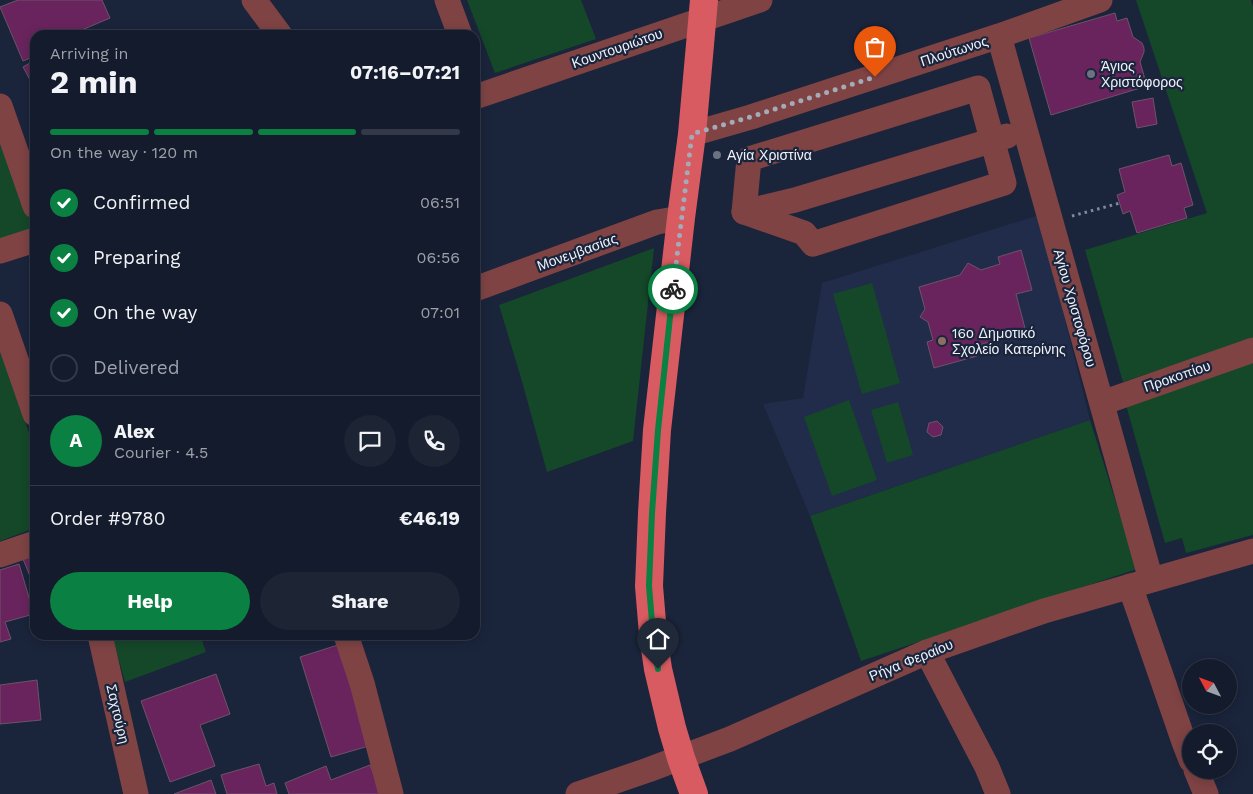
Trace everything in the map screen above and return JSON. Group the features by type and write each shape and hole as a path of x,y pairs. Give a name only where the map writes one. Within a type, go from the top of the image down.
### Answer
{"main road":[{"path":"694,794 672,728 658,669 649,586 658,430 692,134 703,10"}],"street":[{"path":"254,0 276,30"},
{"path":"447,0 458,30"},
{"name":"Κουντουριώτου","path":"480,88 703,10 760,0"},
{"name":"Πλούτωνος","path":"692,134 999,36 1100,0"},
{"name":"Αγίου Χριστοφόρου","path":"999,36 1102,403 1141,583 1182,735"},
{"path":"744,212 748,158 978,88 1004,183 813,244 804,234 795,200"},
{"path":"0,106 30,192"},
{"path":"750,117 762,154"},
{"path":"744,212 795,200 1026,130"},
{"path":"744,212 804,234"},
{"name":"Μονεμβασίας","path":"480,287 657,222 681,218"},
{"path":"0,251 30,242"},
{"path":"0,314 30,400"},
{"name":"Προκοπίου","path":"1102,403 1253,350"},
{"path":"0,555 30,545"},
{"name":"Ρήγα Φεραίου","path":"578,794 730,739 926,652 1044,611 1253,551"},
{"name":"Σαχτούρη","path":"101,640 136,794"},
{"path":"348,640 362,683 391,794"},
{"path":"926,652 987,767 998,794"},
{"path":"1200,779 1206,794"}],"path":[{"path":"1052,222 1120,203"}],"shaded area":[{"name":"16ο Δημοτικό Σχολείο Κατερίνης","path":"1039,215 1090,420 810,516 763,404 803,398 822,283"}],"green space":[{"path":"467,0 581,0 596,39 495,73"},
{"path":"1136,0 1251,0 1253,7 1253,338 1123,382 1085,250 1207,213"},
{"path":"0,123 30,208 30,232 0,241"},
{"path":"654,248 633,441 547,472 499,305"},
{"path":"872,283 900,383 862,394 833,294"},
{"path":"0,350 30,436 30,530 0,541"},
{"path":"1253,361 1253,535 1186,553 1182,538 1165,543 1126,405"},
{"path":"849,400 877,480 832,496 804,417"},
{"path":"898,402 913,455 887,463 871,410"},
{"path":"1090,420 1137,569 861,661 810,516"},
{"path":"113,640 202,640 206,652 125,682"}],"building":[{"path":"18,0 102,0 110,18 82,30 30,30 30,58 23,61 0,7"},
{"name":"Άγιος Χριστόφορος","path":"1115,13 1117,21 1127,18 1133,37 1142,43 1144,52 1140,62 1147,86 1051,115 1029,38"},
{"path":"30,63 30,80 23,67"},
{"path":"1153,98 1157,124 1137,128 1132,102"},
{"path":"1169,155 1172,166 1181,163 1193,205 1184,208 1187,218 1137,233 1130,211 1123,214 1117,195 1125,192 1119,169"},
{"path":"1021,250 1032,290 1016,294 1026,332 975,346 977,356 934,368 927,342 933,340 928,322 920,317 925,309 919,287 960,275 968,263 981,270 1000,264 998,257"},
{"path":"937,421 943,427 941,435 933,437 927,432 929,423"},
{"path":"30,556 30,576 23,559"},
{"path":"19,564 30,601 30,615 5,622 11,639 0,642 0,570"},
{"path":"341,644 372,745 331,757 300,657"},
{"path":"216,674 230,714 200,725 215,766 170,782 141,701"},
{"path":"37,680 41,720 0,724 0,685"},
{"path":"259,764 266,786 274,783 277,794 227,794 221,775"},
{"path":"370,765 382,794 289,794 285,783 326,766 331,780"},
{"path":"211,780 216,794 174,794"}],"way so far":[{"path":"673,289 692,134 875,77"}],"place":[{"name":"Άγιος Χριστόφορος","path":"1091,74"},
{"name":"Αγία Χριστίνα","path":"717,155"},
{"name":"16ο Δημοτικό Σχολείο Κατερίνης","path":"942,341"}],"route":[{"path":"658,669 649,586 658,430 673,289"}]}
